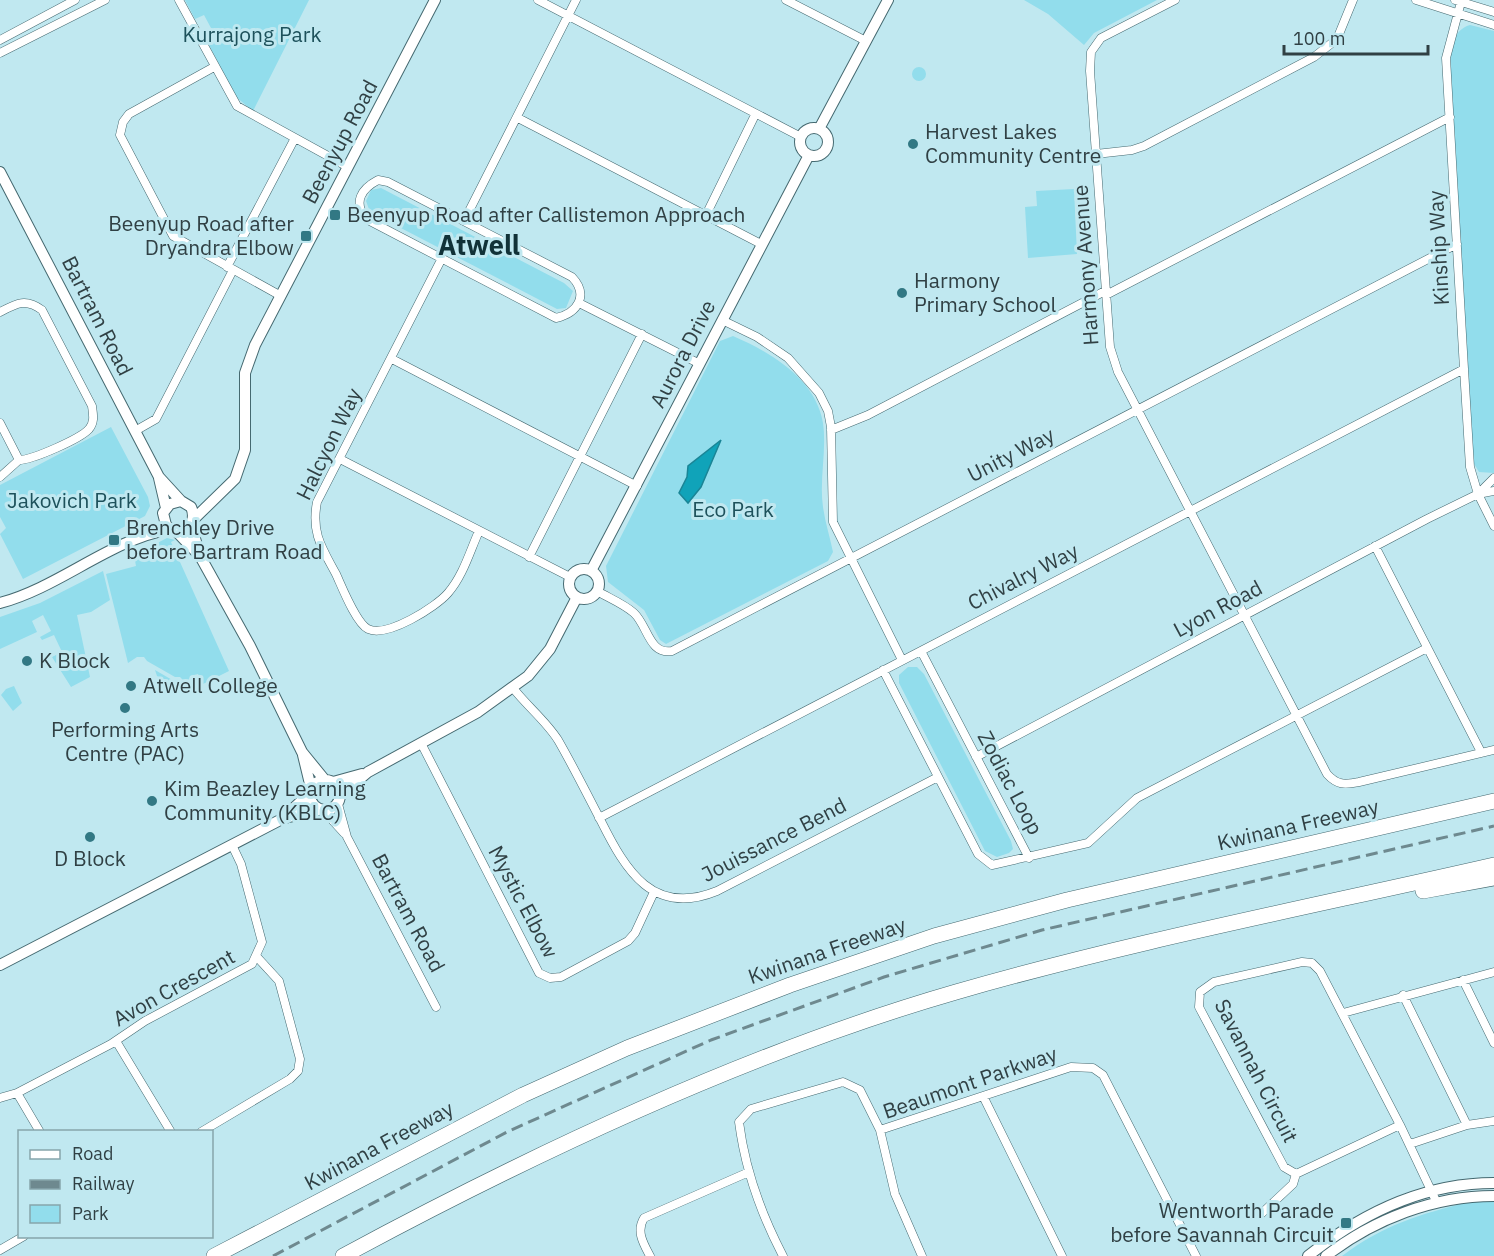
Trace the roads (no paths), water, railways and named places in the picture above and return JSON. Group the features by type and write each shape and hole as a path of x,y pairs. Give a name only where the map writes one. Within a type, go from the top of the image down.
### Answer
{"highway":[{"name":"Kwinana Freeway","path":"214,1256 523,1095 627,1048 790,985 934,936 1067,900 1494,801"},
{"path":"343,1256 432,1208 649,1107 819,1036 956,992 1077,960 1494,865"},
{"path":"1358,896 1383,897 1494,878"}],"street":[{"path":"0,40 75,0"},
{"path":"0,53 105,0"},
{"path":"179,0 214,68 237,106 348,167"},
{"name":"Beenyup Road","path":"192,521 235,479 245,450 245,373 255,345 435,0"},
{"path":"537,0 801,137"},
{"path":"464,221 576,0"},
{"path":"786,0 866,41"},
{"path":"819,129 888,0"},
{"name":"Harmony Avenue","path":"1175,0 1101,38 1091,52 1090,71 1112,359 1296,716 1333,781 1342,785 1494,750"},
{"path":"1096,154 1132,150 1144,146 1314,57 1337,39 1353,0"},
{"path":"1416,0 1494,25"},
{"path":"1458,1 1494,12"},
{"name":"Kinship Way","path":"1458,1 1458,13 1446,58 1470,467 1478,494 1494,526"},
{"path":"214,68 129,114 123,122 120,135 173,236 281,296"},
{"path":"706,215 755,115"},
{"path":"518,117 761,244"},
{"path":"831,430 868,415 1450,117"},
{"path":"819,129 827,137 827,148 817,156 809,155 800,146 801,137 806,130 819,129"},
{"path":"135,431 156,419 295,138"},
{"name":"Aurora Drive","path":"591,571 809,155"},
{"name":"Bartram Road","path":"0,172 159,477 184,502"},
{"path":"378,180 388,182 572,277 580,285 582,296 576,309 567,316 556,318 441,260 366,219 358,209 359,197 378,180"},
{"name":"Unity Way","path":"597,591 634,614 656,648 668,652 1457,244"},
{"name":"Halcyon Way","path":"441,260 317,502 313,520 318,538 357,617 367,628 390,630 448,593 457,581 479,531"},
{"path":"0,312 20,301 32,302 42,310 92,406 94,419 88,430 32,460 19,460 0,477"},
{"path":"579,303 700,364"},
{"path":"722,320 757,337 788,358 805,375 828,411 831,430 832,522 902,660"},
{"path":"529,557 642,334"},
{"path":"392,359 637,486"},
{"name":"Chivalry Way","path":"599,818 1464,369"},
{"path":"0,423 19,460"},
{"path":"340,459 570,577"},
{"name":"Bartram Road","path":"159,477 165,511"},
{"name":"Lyon Road","path":"1478,494 1494,478"},
{"name":"Lyon Road","path":"976,757 1375,546 1478,494 1494,491"},
{"path":"146,534 175,501 213,498"},
{"path":"184,502 191,507 200,556 250,646 302,752 311,803 322,810"},
{"path":"165,511 164,519 200,556"},
{"path":"0,603 23,597 146,534 182,531 192,521"},
{"path":"1375,546 1481,752"},
{"path":"577,570 591,571 597,578 597,591 586,599 577,597 570,591 570,577 577,570"},
{"path":"0,965 282,819 322,810 339,799 368,772 478,712 513,688 545,656 577,597"},
{"path":"1029,858 1088,843 1137,798 1427,648"},
{"name":"Zodiac Loop","path":"883,670 983,860 992,865 1029,858 921,651"},
{"name":"Jouissance Bend","path":"513,688 557,740 620,858 634,877 654,892 676,899 700,898 717,891 938,777"},
{"name":"Mystic Elbow","path":"421,743 539,973 550,978 561,977 628,941 654,892"},
{"path":"302,752 329,781 339,799"},
{"path":"282,819 310,790 329,781 368,772"},
{"name":"Bartram Road","path":"339,799 346,837"},
{"name":"Bartram Road","path":"322,810 346,837 436,1007"},
{"name":"Avon Crescent","path":"0,1098 17,1093 116,1041 145,1021 246,968 257,957 262,942 241,864 232,845"},
{"path":"203,1130 290,1079 300,1067 300,1059 279,981 257,957"},
{"name":"Savannah Circuit","path":"1296,1174 1284,1167 1199,1007 1200,992 1214,982 1302,962 1312,963 1320,971 1410,1144 1437,1203"},
{"path":"1343,1013 1494,972"},
{"path":"1463,980 1494,1043"},
{"path":"1403,995 1467,1125"},
{"path":"116,1041 170,1130"},
{"name":"Beaumont Parkway","path":"922,1256 895,1194 880,1130 1071,1067 1093,1068 1103,1075 1196,1256"},
{"path":"783,1256 767,1226 749,1172 739,1122 751,1109 843,1082 860,1090 880,1130"},
{"path":"17,1093 39,1130"},
{"path":"983,1096 1062,1256"},
{"path":"1410,1144 1467,1125 1494,1121"},
{"name":"Savannah Circuit","path":"1261,1214 1293,1184 1296,1174 1400,1125"},
{"path":"650,1256 640,1236 640,1225 644,1218 749,1172"},
{"path":"1308,1256 1330,1239 1371,1214 1432,1191 1472,1183 1494,1183"},
{"path":"1326,1256 1357,1234 1418,1207 1460,1198 1494,1196"},
{"path":"0,1250 21,1238"}],"railway":[{"path":"273,1256 507,1132 711,1040 884,977 1042,930 1494,826"}],"place":[{"name":"Harvest Lakes Community Centre","path":"913,144"},
{"name":"Beenyup Road after Callistemon Approach","path":"335,215"},
{"name":"Beenyup Road after Dryandra Elbow","path":"306,236"},
{"name":"Harmony Primary School","path":"902,293"},
{"name":"Brenchley Drive before Bartram Road","path":"114,540"},
{"name":"K Block","path":"27,661"},
{"name":"Atwell College","path":"131,686"},
{"name":"Performing Arts Centre (PAC)","path":"125,708"},
{"name":"Kim Beazley Learning Community (KBLC)","path":"152,801"},
{"name":"D Block","path":"90,837"},
{"name":"Wentworth Parade before Savannah Circuit","path":"1346,1223"}],"district":[{"name":"Atwell","path":"479,246"}],"park label":[{"name":"Kurrajong Park","path":"252,35"},
{"name":"Jakovich Park","path":"72,501"},
{"name":"Eco Park","path":"733,510"}]}
